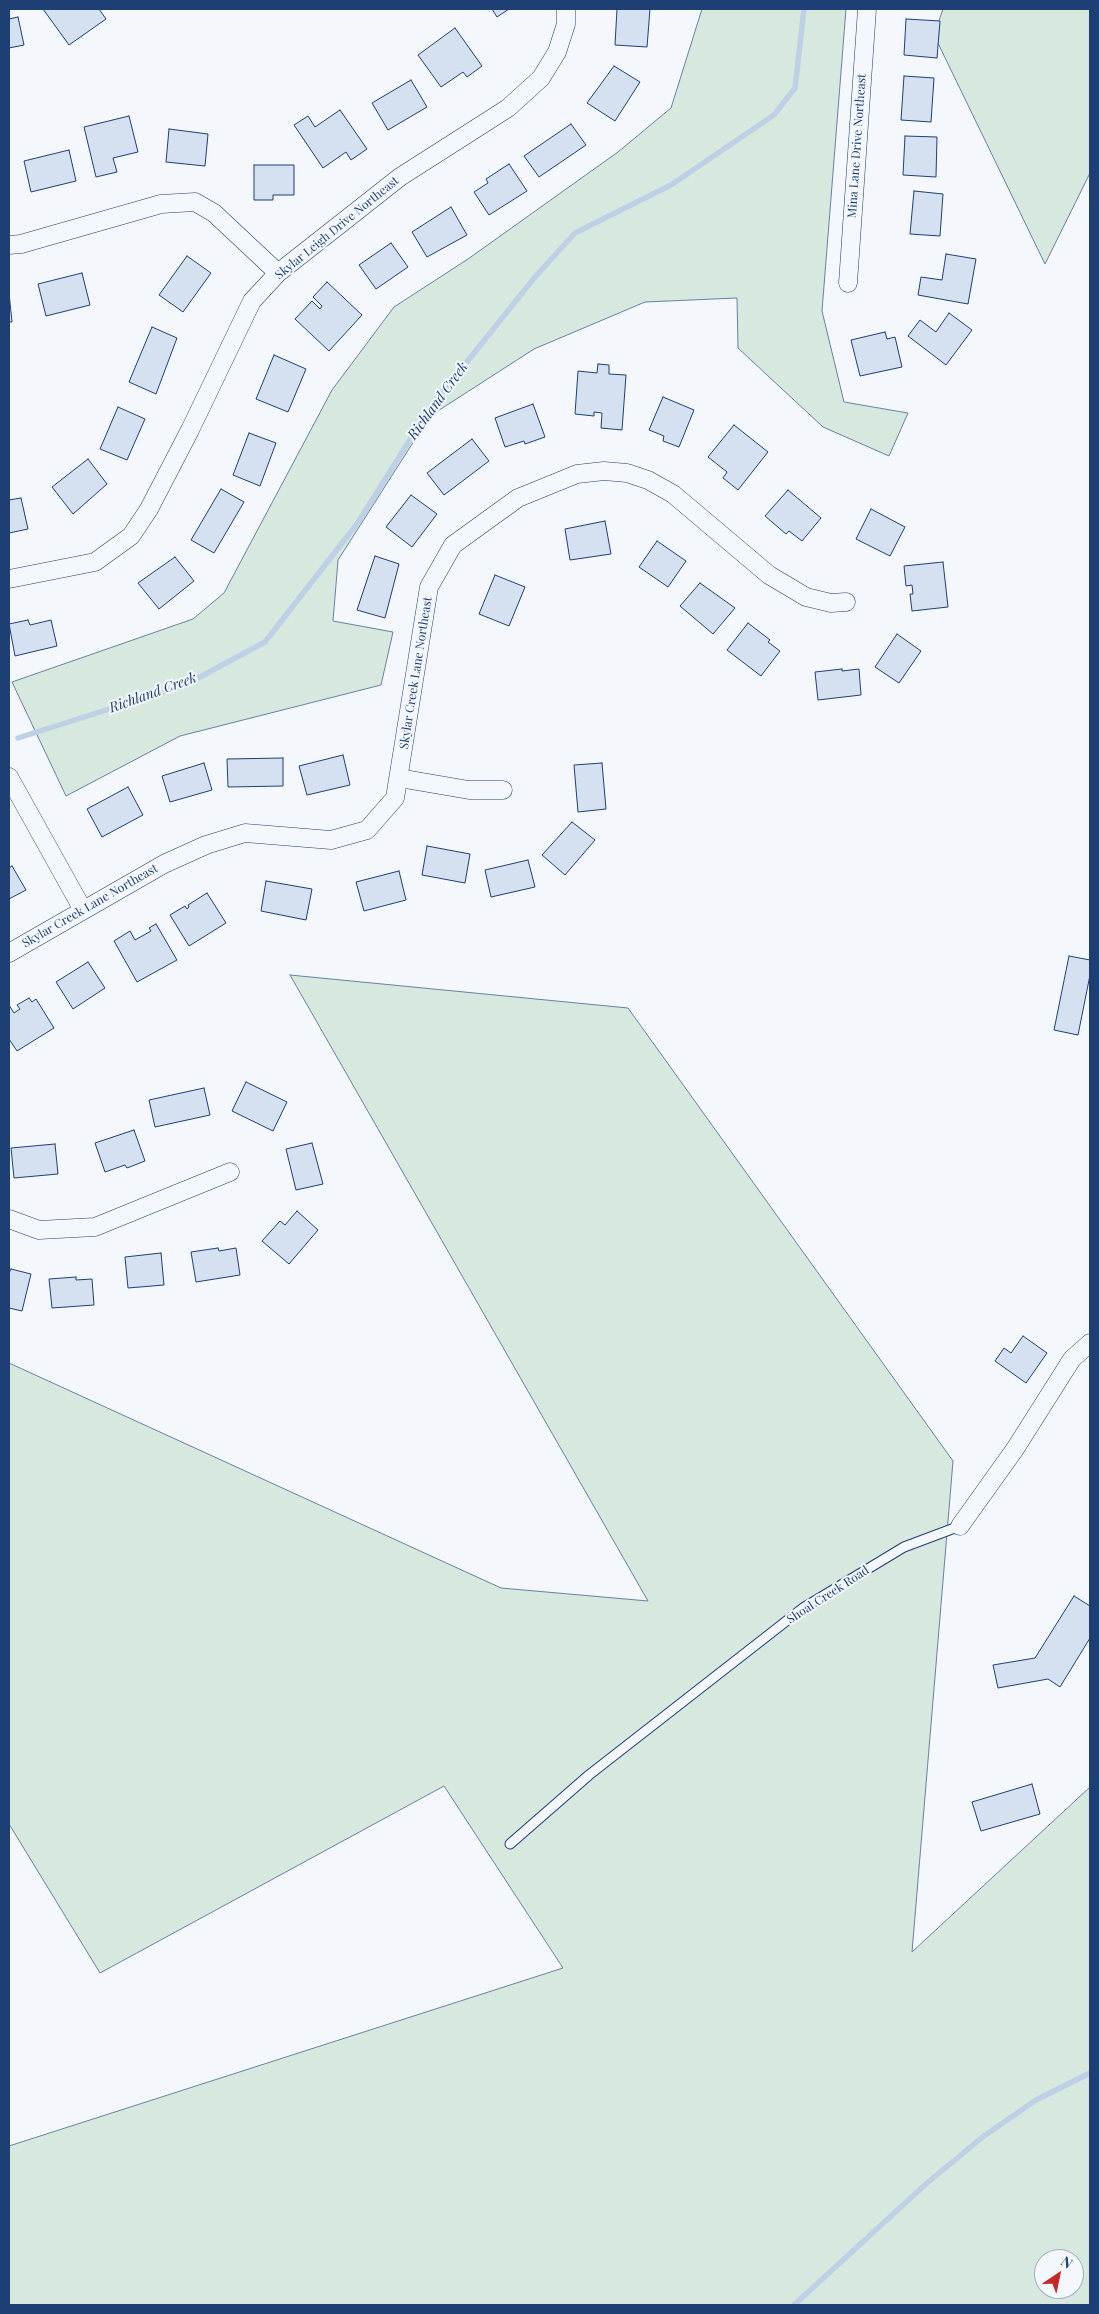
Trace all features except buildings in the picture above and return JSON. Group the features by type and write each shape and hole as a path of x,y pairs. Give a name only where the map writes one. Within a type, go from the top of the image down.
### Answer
{"street":[{"name":"Skylar Leigh Drive Northeast","path":"9,579 95,562 131,536 149,508 190,430 252,301 278,273 400,177 508,108 541,78 557,52 566,24 566,9"},
{"name":"Mina Lane Drive Northeast","path":"848,283 867,9"},
{"path":"9,245 21,244 161,204 195,202 214,213 278,273"},
{"name":"Skylar Creek Lane Northeast","path":"9,953 164,864 206,845 245,833 331,840 367,830 396,798 429,587 453,545 526,494 577,474 604,471 627,474 648,480 673,494 769,575 806,596 831,603 846,602"},
{"path":"9,777 83,910"},
{"path":"399,778 469,790 503,790"},
{"path":"9,1219 39,1230 95,1226 230,1172"},
{"name":"Shoal Creek Road","path":"960,1526 1015,1449 1072,1359 1090,1343"}],"lane":[{"name":"Shoal Creek Road","path":"510,1844 589,1775 803,1608 904,1547 960,1526"}],"shaded area":[{"path":"702,9 846,9 822,311 844,402 908,413 889,456 823,427 738,348 737,298 645,302 534,349 430,416 338,560 333,621 393,632 381,685 180,736 66,796 12,682 193,619 224,593 332,390 394,307 468,259 618,152 671,108"},
{"path":"943,9 1090,9 1090,173 1045,264 934,35"},
{"path":"290,975 628,1008 953,1461 912,1952 1090,1787 1090,2305 9,2305 9,2146 563,1968 444,1786 100,1973 9,1824 9,1363 501,1588 648,1601"}],"waterway":[{"name":"Richland Creek","path":"18,738 185,685 265,642 357,524 430,408 535,277 575,233 671,185 774,115 795,88 804,9"},
{"path":"794,2305 927,2183 984,2136 1036,2100 1090,2073"}]}
